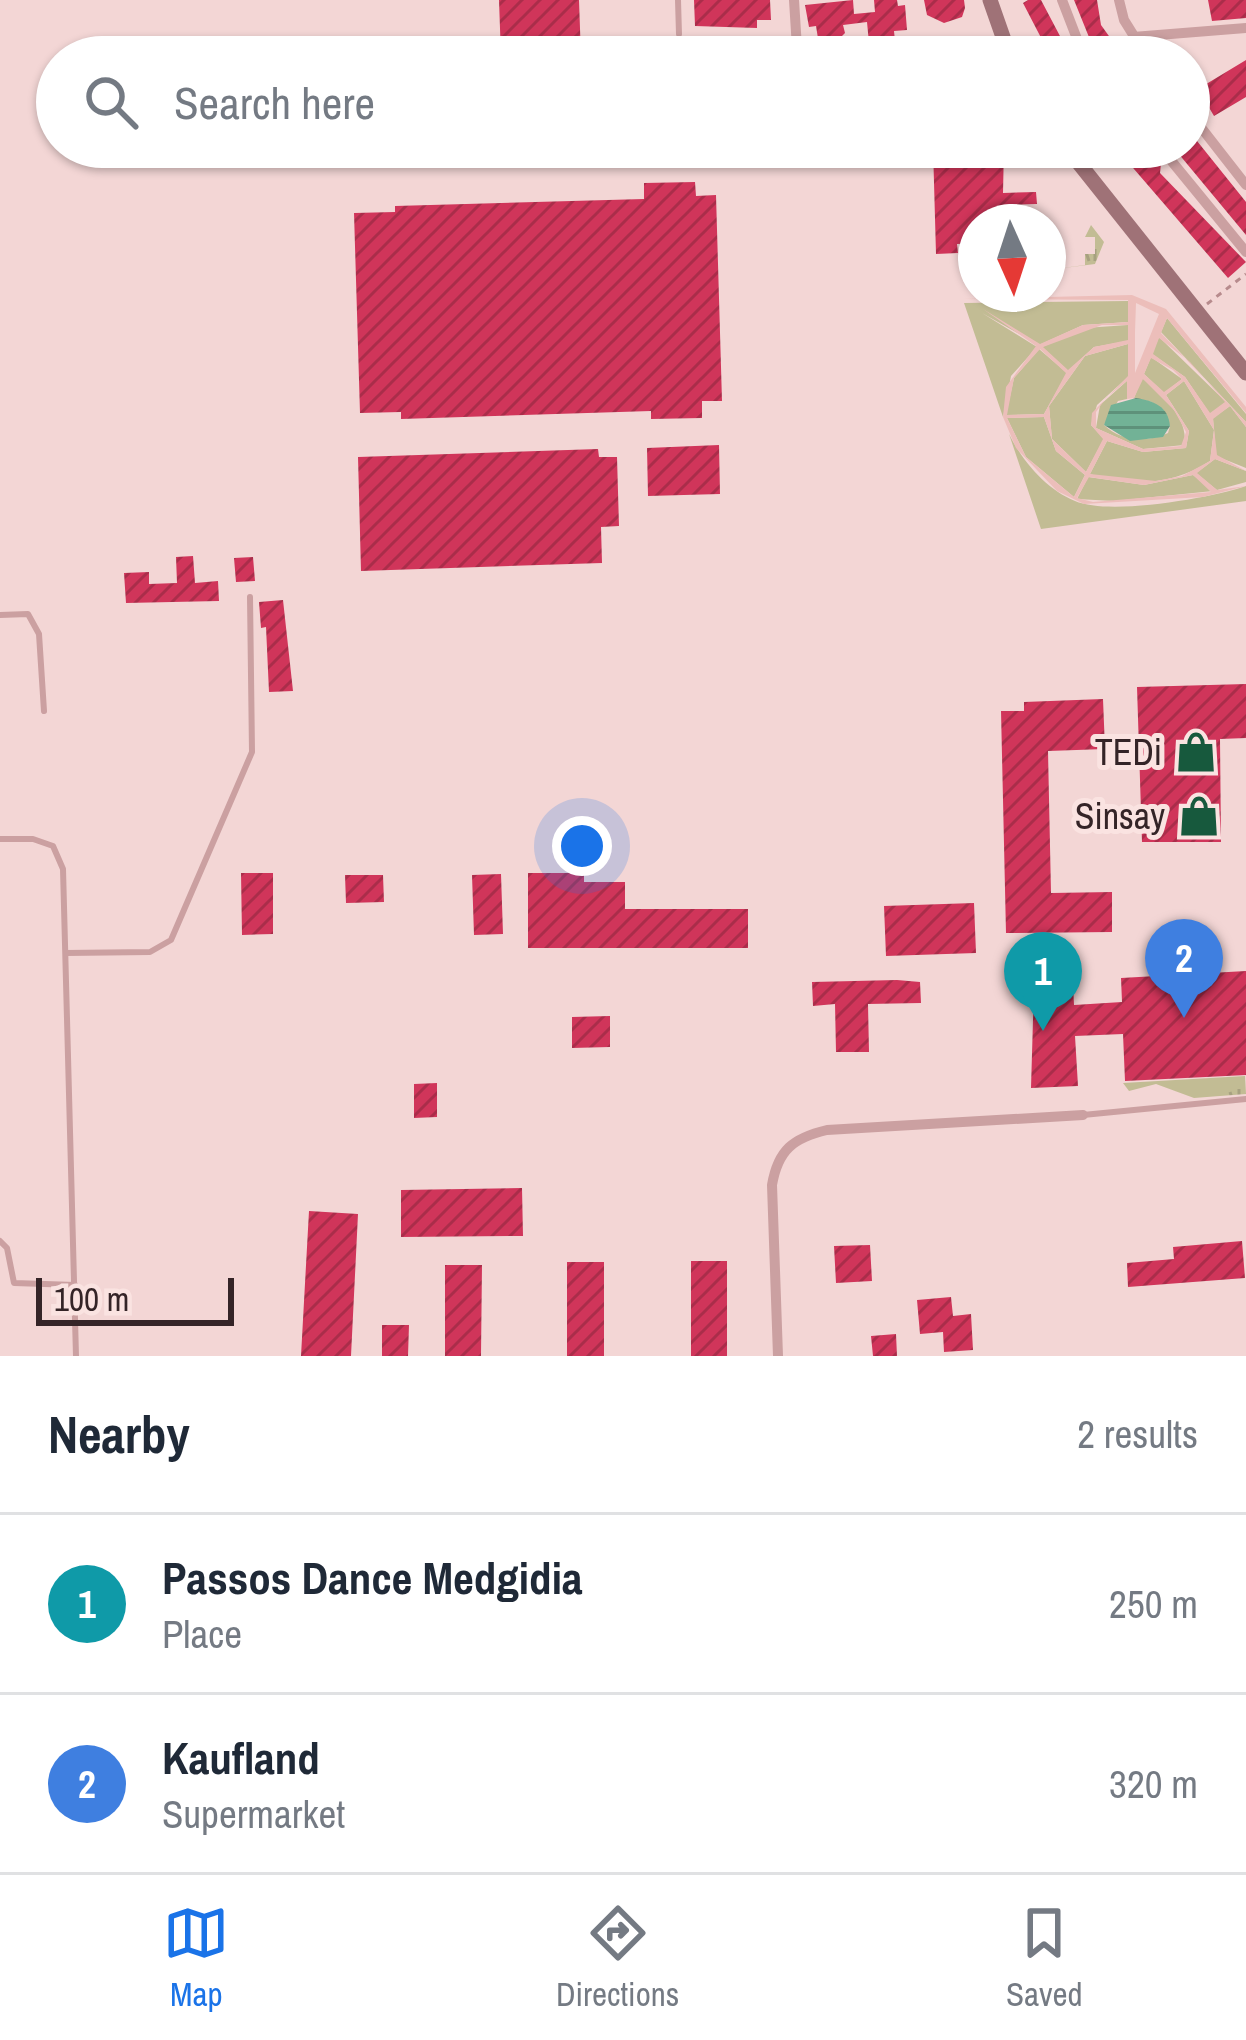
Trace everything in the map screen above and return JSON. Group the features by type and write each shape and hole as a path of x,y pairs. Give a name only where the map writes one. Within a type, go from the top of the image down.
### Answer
{"main road":[{"path":"990,0 1003,36"},
{"path":"1082,168 1246,374"}],"street":[{"path":"794,0 796,36"},
{"path":"1062,0 1076,36"},
{"path":"1119,0 1132,36"},
{"path":"1145,36 1246,28"},
{"path":"1210,139 1246,185"},
{"path":"1177,168 1246,252"},
{"path":"778,1356 772,1184 776,1161 791,1142 827,1130 1083,1115"}],"lane":[{"path":"678,0 679,34"},
{"path":"66,953 150,952 171,940 252,752 250,597"},
{"path":"0,615 28,614 39,634 44,711"},
{"path":"0,839 33,838 53,846 63,869 76,1356"},
{"path":"1083,1115 1100,1109 1246,1099"},
{"path":"0,1241 7,1248 14,1283 74,1285"}],"path":[{"path":"1196,313 1246,274"}],"green space":[{"path":"1091,225 1104,242 1095,264 1066,268 1085,265 1085,254 1095,254 1095,237 1085,237"},
{"path":"1128,301 1128,322 1083,325 1039,345 982,313 1037,347 1011,376 1003,417 967,312 1066,312 1066,302"},
{"path":"1167,318 1246,414 1246,422 1161,332"},
{"path":"1128,325 1128,341 1094,347 1068,371 1042,347 1085,328"},
{"path":"1159,337 1226,402 1210,414 1185,377 1152,354"},
{"path":"1128,344 1128,377 1097,405 1091,425 1104,439 1086,472 1052,439 1049,406 1085,356"},
{"path":"1039,349 1067,373 1044,414 1006,415 1014,378"},
{"path":"1151,357 1182,379 1164,393 1144,374"},
{"path":"1142,378 1178,417 1184,445 1143,449 1096,428 1100,405 1128,380 1127,399 1118,401 1104,425 1134,439 1168,433 1170,426 1152,402 1134,398"},
{"path":"1184,381 1214,430 1210,461 1182,475 1152,481 1090,474 1107,441 1143,452 1186,448 1189,431 1166,395"},
{"path":"1230,406 1246,427 1246,468 1216,456 1213,418"},
{"path":"1044,417 1056,451 1085,475 1074,497 1026,457 1007,418"},
{"path":"1009,434 1036,473 1075,501 1135,506 1246,486 1246,501 1041,529"},
{"path":"1215,459 1246,471 1246,482 1217,490 1196,473"},
{"path":"1193,475 1213,491 1114,501 1077,499 1088,477 1144,485"},
{"path":"1245,1076 1246,1094 1194,1098 1156,1084 1129,1091 1123,1083"}],"shaded area":[{"path":"1132,295 1166,309 1246,407 1246,413 1167,318 1161,333 1185,358 1159,338 1153,354 1185,377 1210,413 1225,402 1204,378 1246,422 1246,427 1230,406 1213,419 1217,455 1246,471 1215,459 1197,473 1217,490 1246,486 1203,497 1084,504 1057,491 1016,448 1003,417 1006,387 1036,346 987,312 1040,344 1083,325 1128,322 1128,300 1066,297","holes":["1136,303 1159,314 1135,373","1102,325 1128,325 1128,340 1094,347 1068,370 1043,347","1128,344 1128,376 1109,396 1127,381 1127,399 1134,398 1143,379 1174,410 1186,432 1181,446 1143,449 1096,428 1096,412 1104,400 1092,413 1091,425 1103,439 1086,472 1052,439 1049,406 1085,356","1040,349 1066,373 1044,414 1007,415 1014,378","1151,358 1182,379 1164,392 1144,374","1184,381 1214,430 1210,461 1182,476 1156,481 1090,474 1107,441 1143,452 1186,448 1189,431 1166,395","1044,417 1056,451 1085,475 1074,497 1026,457 1007,418","1193,475 1211,492 1093,502 1077,498 1089,477 1144,485"]},
{"path":"1136,398 1163,409 1170,426 1163,437 1130,441 1104,425 1111,405"}],"building":[{"path":"499,0 579,0 580,36 500,36"},
{"path":"694,0 770,0 771,20 757,20 757,28 695,26"},
{"path":"853,0 854,14 875,12 874,0 897,0 898,6 905,5 907,30 894,31 894,36 868,36 867,22 843,25 842,36 818,36 816,26 809,27 805,5"},
{"path":"924,0 964,0 965,8 962,17 944,23 927,15"},
{"path":"1041,0 1060,36 1040,36 1023,3"},
{"path":"1074,0 1097,0 1101,25 1109,36 1089,36"},
{"path":"1208,0 1246,0 1246,18 1212,21"},
{"path":"1246,60 1246,97 1214,116 1210,82"},
{"path":"1210,157 1246,202 1246,235 1190,168 1210,168"},
{"path":"934,168 1004,168 1003,193 1036,192 1037,204 958,204 958,253 936,254"},
{"path":"1133,168 1161,168 1160,173 1246,262 1228,278"},
{"path":"695,182 696,196 716,195 722,401 702,401 702,418 651,419 651,411 401,419 401,412 360,413 354,213 395,212 395,206 644,199 644,183"},
{"path":"719,445 720,494 648,496 647,448"},
{"path":"598,449 599,457 617,457 619,526 601,527 602,563 361,571 358,457"},
{"path":"193,556 195,583 218,581 219,601 126,603 124,573 149,572 149,584 177,583 176,557"},
{"path":"253,557 255,581 236,582 234,558"},
{"path":"283,600 293,691 269,692 266,627 261,628 259,602"},
{"path":"1246,684 1246,738 1220,739 1221,842 1142,842 1137,687"},
{"path":"1103,699 1105,749 1048,751 1051,893 1112,892 1112,932 1006,933 1001,711 1024,711 1024,702"},
{"path":"241,873 273,873 273,934 242,935"},
{"path":"528,873 584,873 584,882 625,882 625,909 748,909 748,948 528,948"},
{"path":"501,874 503,934 474,935 472,875"},
{"path":"345,875 383,875 384,902 346,903"},
{"path":"974,903 976,953 886,956 884,906"},
{"path":"1246,971 1246,1075 1125,1081 1123,1034 1075,1036 1078,1086 1031,1088 1034,986 1073,984 1074,1005 1122,1002 1121,978"},
{"path":"812,982 920,982 921,1003 868,1004 869,1052 836,1052 835,1004 813,1006"},
{"path":"610,1016 610,1047 572,1048 572,1017"},
{"path":"437,1083 437,1117 414,1118 414,1084"},
{"path":"522,1188 523,1236 401,1237 401,1190"},
{"path":"309,1211 358,1214 351,1356 301,1356"},
{"path":"1242,1241 1245,1278 1128,1287 1127,1263 1174,1259 1173,1247"},
{"path":"870,1245 872,1281 836,1283 834,1246"},
{"path":"691,1261 727,1261 727,1356 691,1356"},
{"path":"567,1262 604,1262 604,1356 567,1356"},
{"path":"445,1265 482,1265 481,1356 445,1356"},
{"path":"951,1297 953,1316 971,1314 973,1350 944,1352 943,1332 920,1334 917,1300"},
{"path":"382,1325 409,1325 408,1356 382,1356"},
{"path":"896,1334 897,1356 873,1356 871,1336"}],"place":[{"name":"TEDi","path":"1196,752"},
{"name":"Sinsay","path":"1199,816"},
{"name":"Kaufland","path":"1184,1018"},
{"name":"Passos Dance Medgidia","path":"1043,1031"}]}
